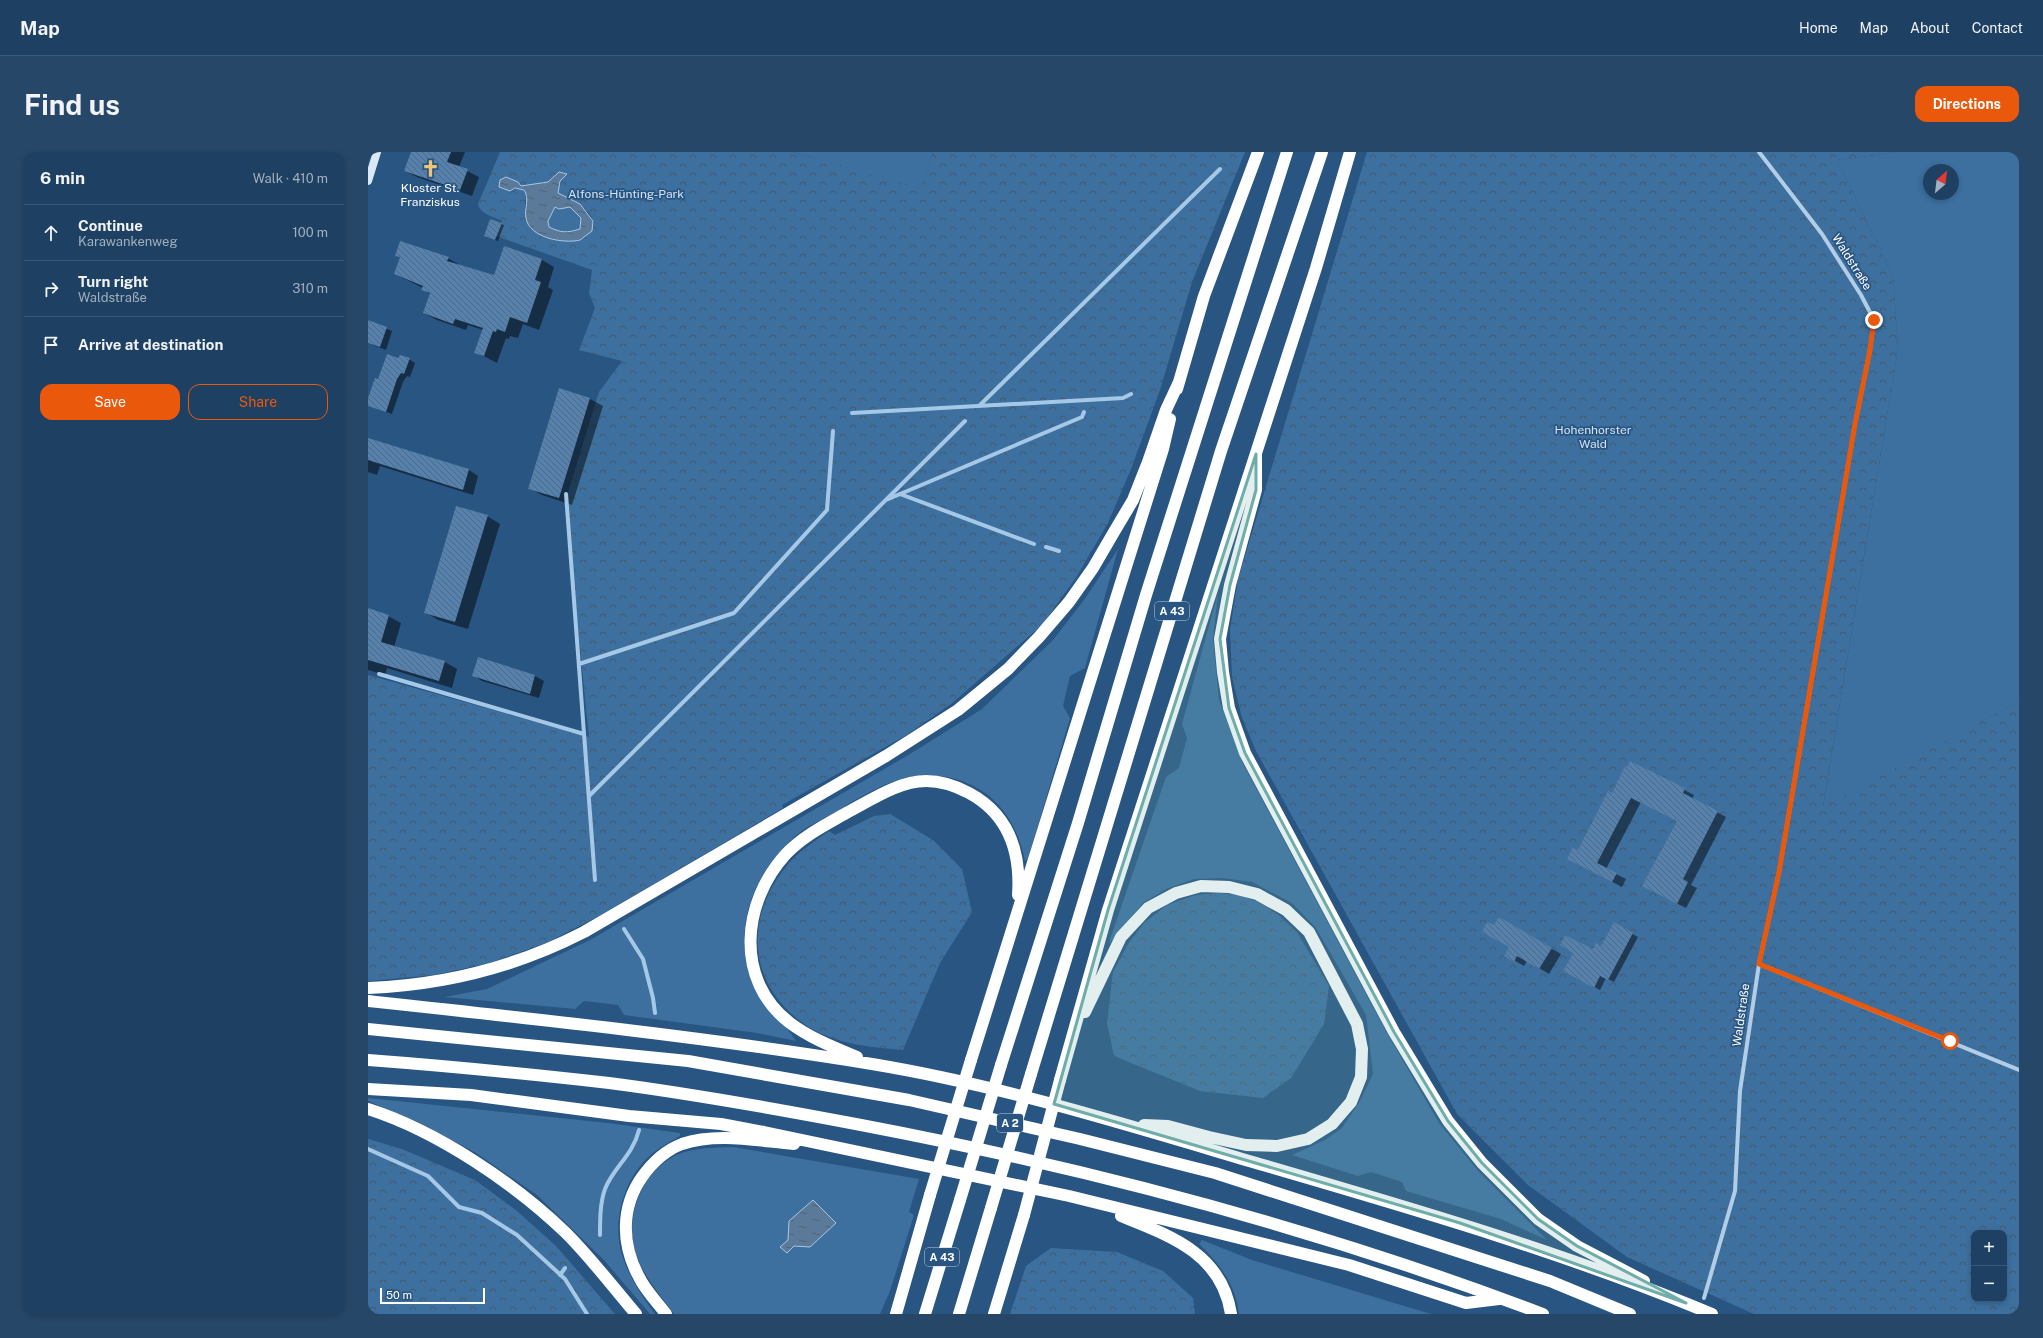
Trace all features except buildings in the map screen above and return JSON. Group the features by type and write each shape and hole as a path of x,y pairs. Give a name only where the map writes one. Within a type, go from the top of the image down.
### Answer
{"highway":[{"path":"896,1314 930,1194 1016,912 1089,689 1163,448 1179,382 1204,296 1258,152"},
{"name":"A 43","path":"925,1314 1001,1065 1078,823 1146,595 1287,152"},
{"name":"A 43","path":"959,1314 1221,451 1322,152"},
{"path":"994,1314 1024,1215 1108,910 1316,268 1350,152"},
{"path":"368,988 416,984 485,970 552,949 584,932 886,756 958,710 1008,669 1039,637 1069,602 1093,568 1133,500 1166,410 1179,382"},
{"path":"1256,454 1256,490 1230,585 1220,639 1222,672 1229,708 1245,753 1394,1032 1448,1121 1482,1163 1538,1219 1577,1246 1686,1303"},
{"path":"874,1064 819,1042 789,1022 771,1004 753,969 749,946 751,922 759,896 786,854 804,839 827,824 884,793 904,785 926,781 955,785 982,800 994,810 1005,824 1015,850 1019,880 1016,912"},
{"path":"1073,1036 1121,938 1148,908 1176,893 1201,886 1229,887 1257,894 1286,910 1309,932 1357,1024 1362,1049 1361,1077 1351,1102 1332,1124 1308,1139 1277,1146 1246,1145 1168,1126 1124,1124"},
{"path":"368,1001 624,1029 874,1064 1003,1090 1460,1223 1686,1303 1712,1314"},
{"name":"A 2","path":"368,1029 688,1061 909,1100 1080,1139 1215,1173 1550,1281 1630,1314"},
{"path":"368,1060 616,1084 713,1098 931,1138 1078,1171 1200,1202 1351,1248 1502,1298 1543,1314"},
{"path":"368,1089 470,1094 629,1116 721,1124 1069,1196 1348,1265 1466,1303 1502,1298"},
{"path":"368,1109 419,1131 477,1162 528,1201 566,1234 636,1314"},
{"path":"666,1314 639,1278 631,1258 626,1238 627,1212 630,1198 636,1186 655,1162 671,1149 682,1144 722,1138 852,1150"},
{"path":"1069,1196 1180,1241 1204,1259 1216,1273 1225,1290 1231,1314"},
{"path":"999,1314 1006,1275"},
{"path":"889,1314 906,1276"}],"main road":[{"path":"368,181 377,152"}],"street":[{"name":"Waldstraße","path":"1704,1298 1736,1190 1740,1091 1759,964 1779,872 1874,320 1861,295 1822,234 1759,152"},
{"path":"1759,964 2019,1070"}],"highlighted area":[{"path":"1256,454 1256,490 1230,585 1220,639 1229,708 1245,753 1394,1032 1448,1121 1482,1163 1538,1219 1577,1246 1686,1303 1460,1223 1054,1104 1108,910"}],"green space":[{"name":"Alfons-Hünting-Park","path":"500,152 793,152 921,188 933,152 1245,152 1192,282 1160,390 1131,469 1108,523 1077,576 1042,625 951,704 905,736 782,805 783,808 599,916 546,943 489,963 434,975 368,981 368,675 589,737 565,502 599,392 622,361 579,350 595,308 589,293 592,270 496,236 502,221 484,213 478,204","holes":["559,172 566,173 560,181 558,193 584,208 592,217 594,223 589,234 561,240 549,238 539,233 525,208 526,193 520,188 510,191 506,189 502,180 505,177 518,182 521,186 541,184 548,182"]},
{"path":"793,152 933,152 921,189"},
{"name":"Hohenhorster Wald","path":"1367,152 1898,152 1837,160 1893,276 1898,349 1823,806 2019,701 2019,1314 1754,1314 1627,1257 1528,1185 1457,1114 1256,751 1242,718 1232,677 1230,630 1238,579"},
{"path":"1898,152 2019,152 2019,701 1823,807 1898,349 1893,276 1837,160"},
{"path":"555,207 559,209 570,207 581,218 580,229 564,232 549,227 548,221"},
{"path":"1118,549 1085,668 1070,676 1063,706 1070,718 1028,859 1025,861 1021,844 1007,815 986,793 957,779 924,775 900,779 889,783 858,798 811,825 789,842 768,867 760,880 749,908 746,922 745,953 748,969 756,991 796,1041 757,1033 624,1015 618,1005 584,1001 575,1009 444,997 487,989 590,940 910,754 982,709 1053,640 1084,600"},
{"path":"1218,593 1213,639 1219,700 1242,762 1388,1035 1439,1123 1478,1171 1547,1240 1501,1219 1406,1191 1402,1182 1371,1172 1358,1176 1292,1155 1325,1140 1342,1128 1360,1101 1373,1074 1366,1015 1316,928 1292,903 1252,882 1223,878 1194,879 1166,889 1143,903 1108,945 1166,777 1179,768 1187,738 1182,724"},
{"path":"890,814 933,840 962,869 972,912 940,963 903,1050 864,1046 839,1040 815,1031 804,1024 785,1008 772,990 763,971 758,950 758,930 763,909 772,888 794,857 829,831 835,835 874,816"},
{"path":"1218,893 1239,895 1259,902 1276,913 1297,932 1329,986 1324,1024 1291,1078 1263,1098 1200,1091 1114,1056 1107,1023 1113,972 1128,944 1144,923 1167,905 1196,895"},
{"path":"368,1098 608,1123 680,1133 680,1136 654,1152 635,1173 628,1185 623,1199 618,1227 619,1241 625,1263 632,1279 655,1314 650,1314 603,1259 537,1195 476,1153 420,1123 368,1101"},
{"path":"368,1139 402,1149 475,1180 517,1211 556,1246 615,1314 368,1314"},
{"path":"733,1147 919,1179 909,1212 914,1215 890,1291 880,1314 674,1314 649,1280 637,1257 633,1244 632,1230 633,1216 637,1202 642,1189 650,1177 671,1158 678,1154 693,1150"},
{"path":"1202,1240 1252,1260 1431,1314 1239,1314 1237,1303 1230,1284 1220,1267 1199,1244"},
{"path":"1051,1248 1117,1252 1163,1271 1193,1298 1195,1314 1010,1314 1026,1266"}],"water":[{"path":"559,172 567,174 560,181 558,193 580,204 593,221 592,231 580,240 557,240 540,235 533,230 526,218 527,196 524,190 515,188 510,191 499,187 500,180 506,177 518,182 521,186 548,182","holes":["555,207 559,209 570,207 581,218 580,229 564,232 549,227 548,221"]},
{"path":"813,1200 836,1223 810,1247 794,1246 787,1253 780,1247 788,1240 789,1221"}],"waterway":[{"path":"980,405 1220,169"},
{"path":"852,413 1123,398 1131,394"},
{"path":"886,500 1082,417 1084,412"},
{"path":"589,796 965,421"},
{"path":"579,664 734,613 827,510 833,431"},
{"path":"566,494 595,880"},
{"path":"900,494 1034,544"},
{"path":"1046,547 1059,551"},
{"path":"379,674 584,734"},
{"path":"624,929 643,959 653,998 655,1013"},
{"path":"600,1235 600,1218 603,1194 613,1174 632,1147 639,1130"},
{"path":"368,1149 428,1176 459,1207 482,1213 517,1235 565,1279 587,1314"},
{"path":"560,1275 565,1268"}],"place":[{"name":"Kloster St. Franziskus","path":"430,169"}],"route":[{"path":"1874,320 1779,872 1759,964 1950,1041"}]}
